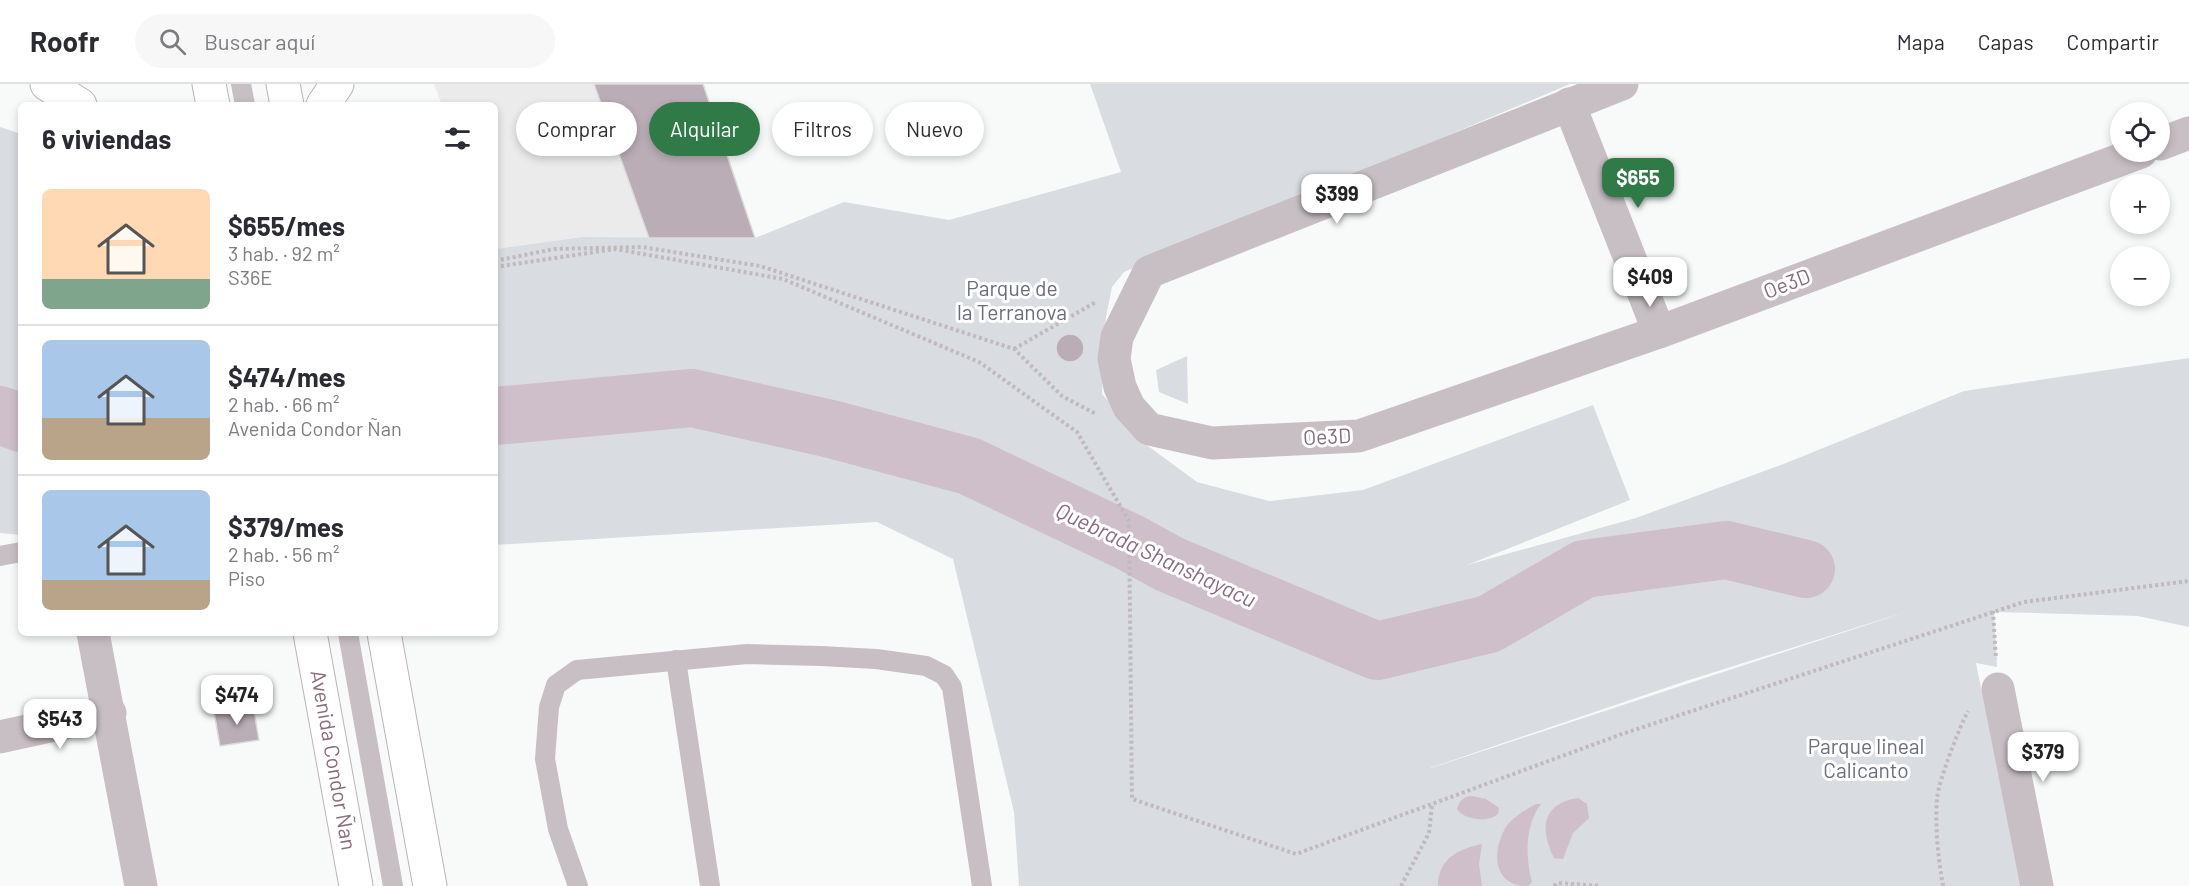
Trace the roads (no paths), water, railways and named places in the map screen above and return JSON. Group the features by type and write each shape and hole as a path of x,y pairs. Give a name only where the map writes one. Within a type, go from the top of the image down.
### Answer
{"main road":[{"path":"47,84 75,102"},
{"path":"209,84 212,102"},
{"path":"283,84 286,102"},
{"path":"325,102 337,84"},
{"name":"Avenida Condor Ñan","path":"311,636 356,886"},
{"path":"385,636 430,886"}],"street":[{"name":"Oe3D","path":"1622,84 1149,272 1117,337 1114,359 1120,387 1129,407 1149,429 1212,442 1359,436 1659,332 2114,162"},
{"path":"1569,104 1659,332"},
{"path":"2170,141 2189,134"},
{"path":"94,636 141,886"},
{"path":"1998,689 2037,886"},
{"path":"0,737 110,713"}],"lane":[{"path":"241,84 244,102"},
{"path":"0,556 18,553"},
{"path":"349,636 393,886"},
{"path":"578,886 558,830 545,759 549,707 556,685 577,670 747,654 876,659 926,666 944,675 952,687 982,886"},
{"path":"676,660 710,886"}],"waterway":[{"name":"Quebrada Shanshayacu","path":"498,416 692,398 831,429 969,466 1131,543 1169,564 1377,651 1489,624 1584,569 1726,550 1806,569"},
{"name":"Quebrada Shanshayacu","path":"0,415 18,422"}],"park label":[{"name":"Parque de la Terranova","path":"1012,301"},
{"name":"Parque lineal Calicanto","path":"1866,759"}]}
